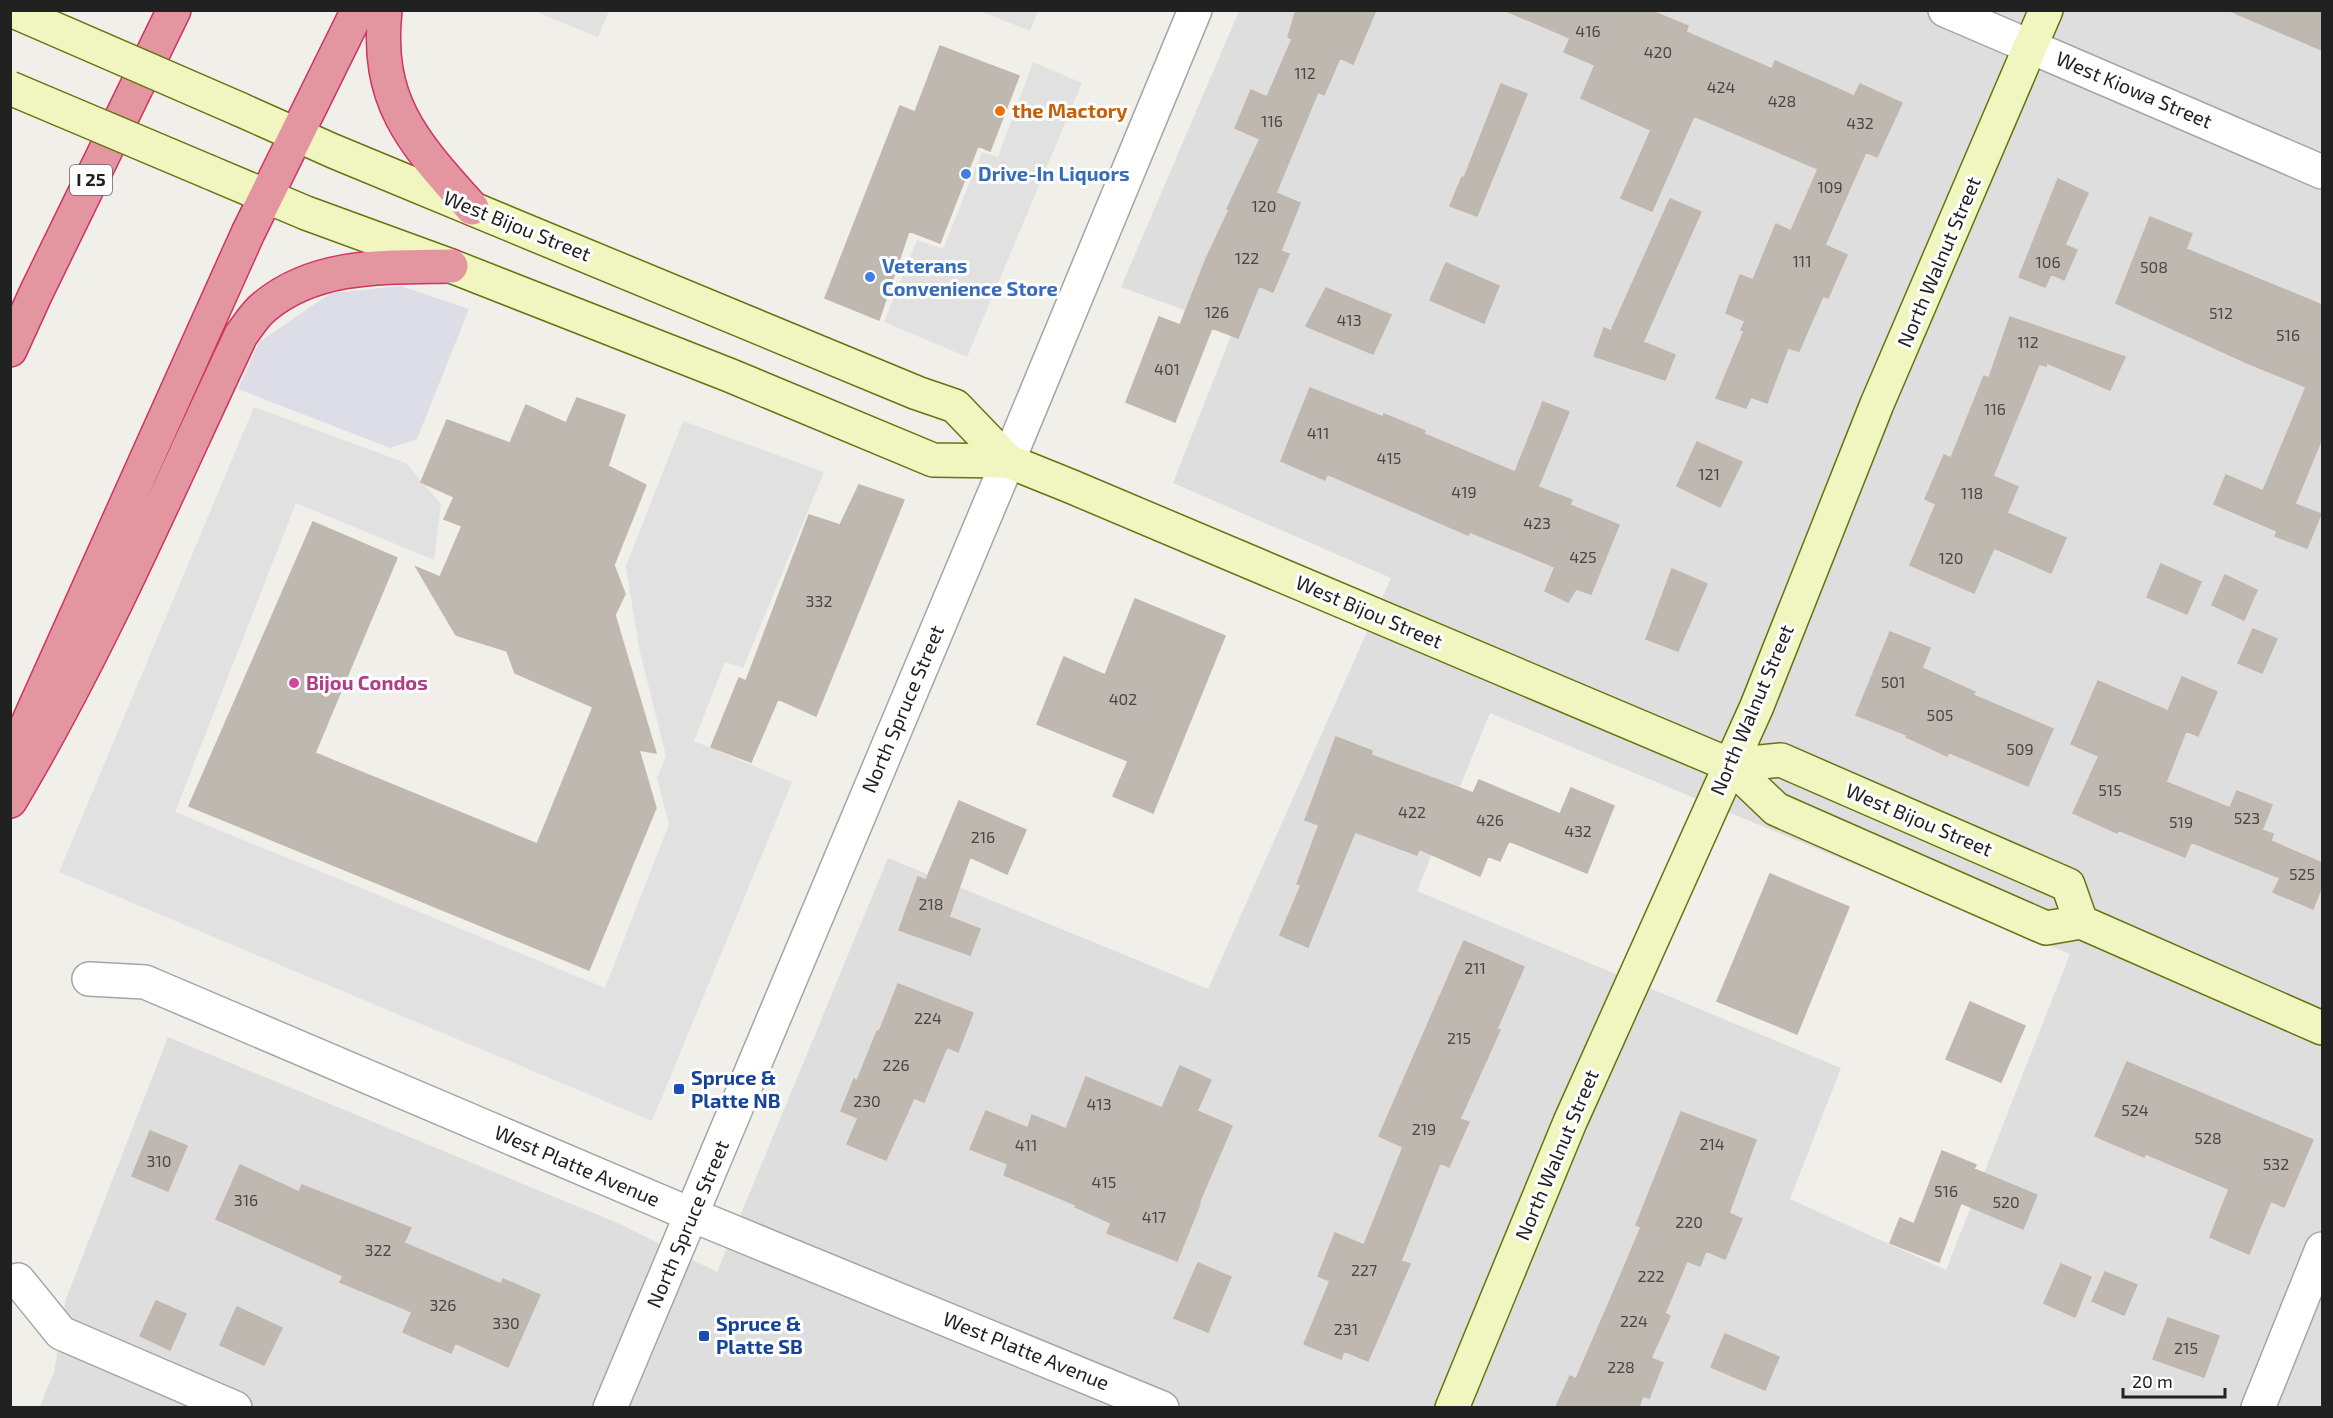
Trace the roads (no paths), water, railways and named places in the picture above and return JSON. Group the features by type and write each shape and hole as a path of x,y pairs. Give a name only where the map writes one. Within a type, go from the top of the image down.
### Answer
{"highway":[{"path":"10,29 20,10"},
{"name":"I 25","path":"10,350 174,10"},
{"path":"10,762 266,196 358,10"},
{"path":"385,10 384,69 390,95 404,124 422,149 472,208"},
{"path":"10,801 50,734 117,601 241,335 263,307 305,283 348,270 451,266"}],"main road":[{"name":"West Bijou Street","path":"11,10 298,133 333,151 917,393 955,406 1008,460 1730,765 1776,809 2046,928 2081,922 2068,885 1781,760 1730,765"},
{"name":"North Walnut Street","path":"1452,1407 1570,1122 1757,706 1878,404 2046,10"},
{"name":"West Bijou Street","path":"10,87 266,196 740,380 933,460 1008,460"},
{"path":"2081,922 2322,1028"}],"street":[{"name":"North Spruce Street","path":"610,1407 1195,10"},
{"name":"West Kiowa Street","path":"1945,10 2322,172"},
{"name":"West Platte Avenue","path":"88,979 145,982 692,1215 1162,1407"},
{"path":"2258,1407 2322,1249"},
{"path":"18,1280 61,1333 236,1407"}],"place":[{"name":"the Mactory","path":"1000,111"},
{"name":"Drive-In Liquors","path":"966,174"},
{"name":"Veterans Convenience Store","path":"870,277"},
{"name":"Bijou Condos","path":"294,683"},
{"name":"Spruce & Platte NB","path":"679,1089"},
{"name":"Spruce & Platte SB","path":"704,1336"}]}
